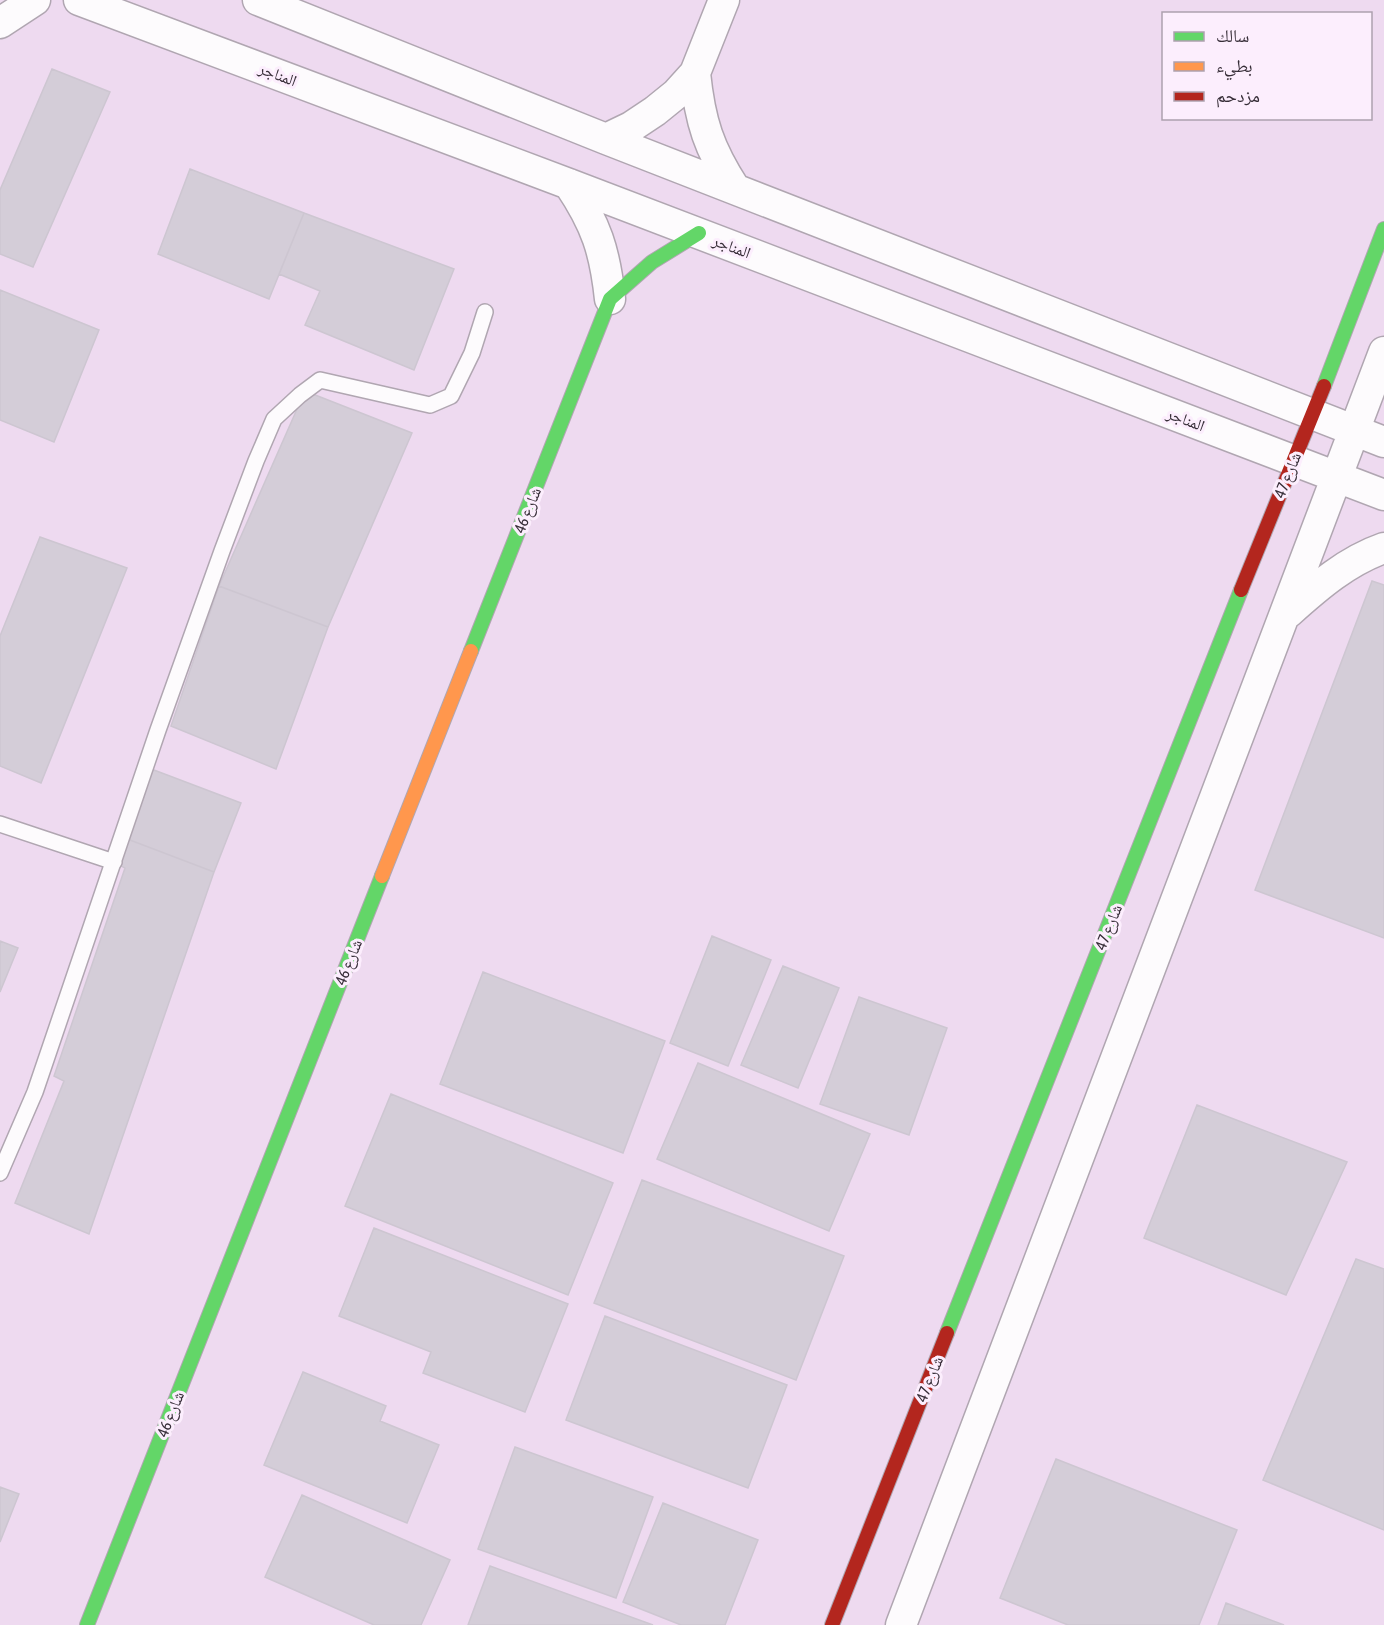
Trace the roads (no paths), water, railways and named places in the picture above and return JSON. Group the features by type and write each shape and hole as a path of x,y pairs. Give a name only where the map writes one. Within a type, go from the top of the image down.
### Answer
{"street":[{"path":"0,22 34,0"},
{"name":"المناجر","path":"79,0 699,233 1384,495"},
{"path":"258,0 606,139 1384,442"},
{"path":"606,139 631,127 655,111 695,74 724,0"},
{"path":"695,74 698,105 706,135 718,163 735,189"},
{"name":"شارع 46","path":"569,184 586,210 599,238 607,268 610,299"},
{"name":"شارع 47","path":"832,1625 1313,414 1384,229"},
{"name":"شارع 46","path":"87,1625 610,299 650,261 699,233"},
{"path":"901,1625 1384,352"},
{"path":"1285,616 1324,580 1370,553 1384,548"}],"lane":[{"path":"0,1173 35,1092 222,551 274,420 300,395 320,380 430,405 451,396 472,353 485,312"},
{"path":"0,824 114,861"}]}
